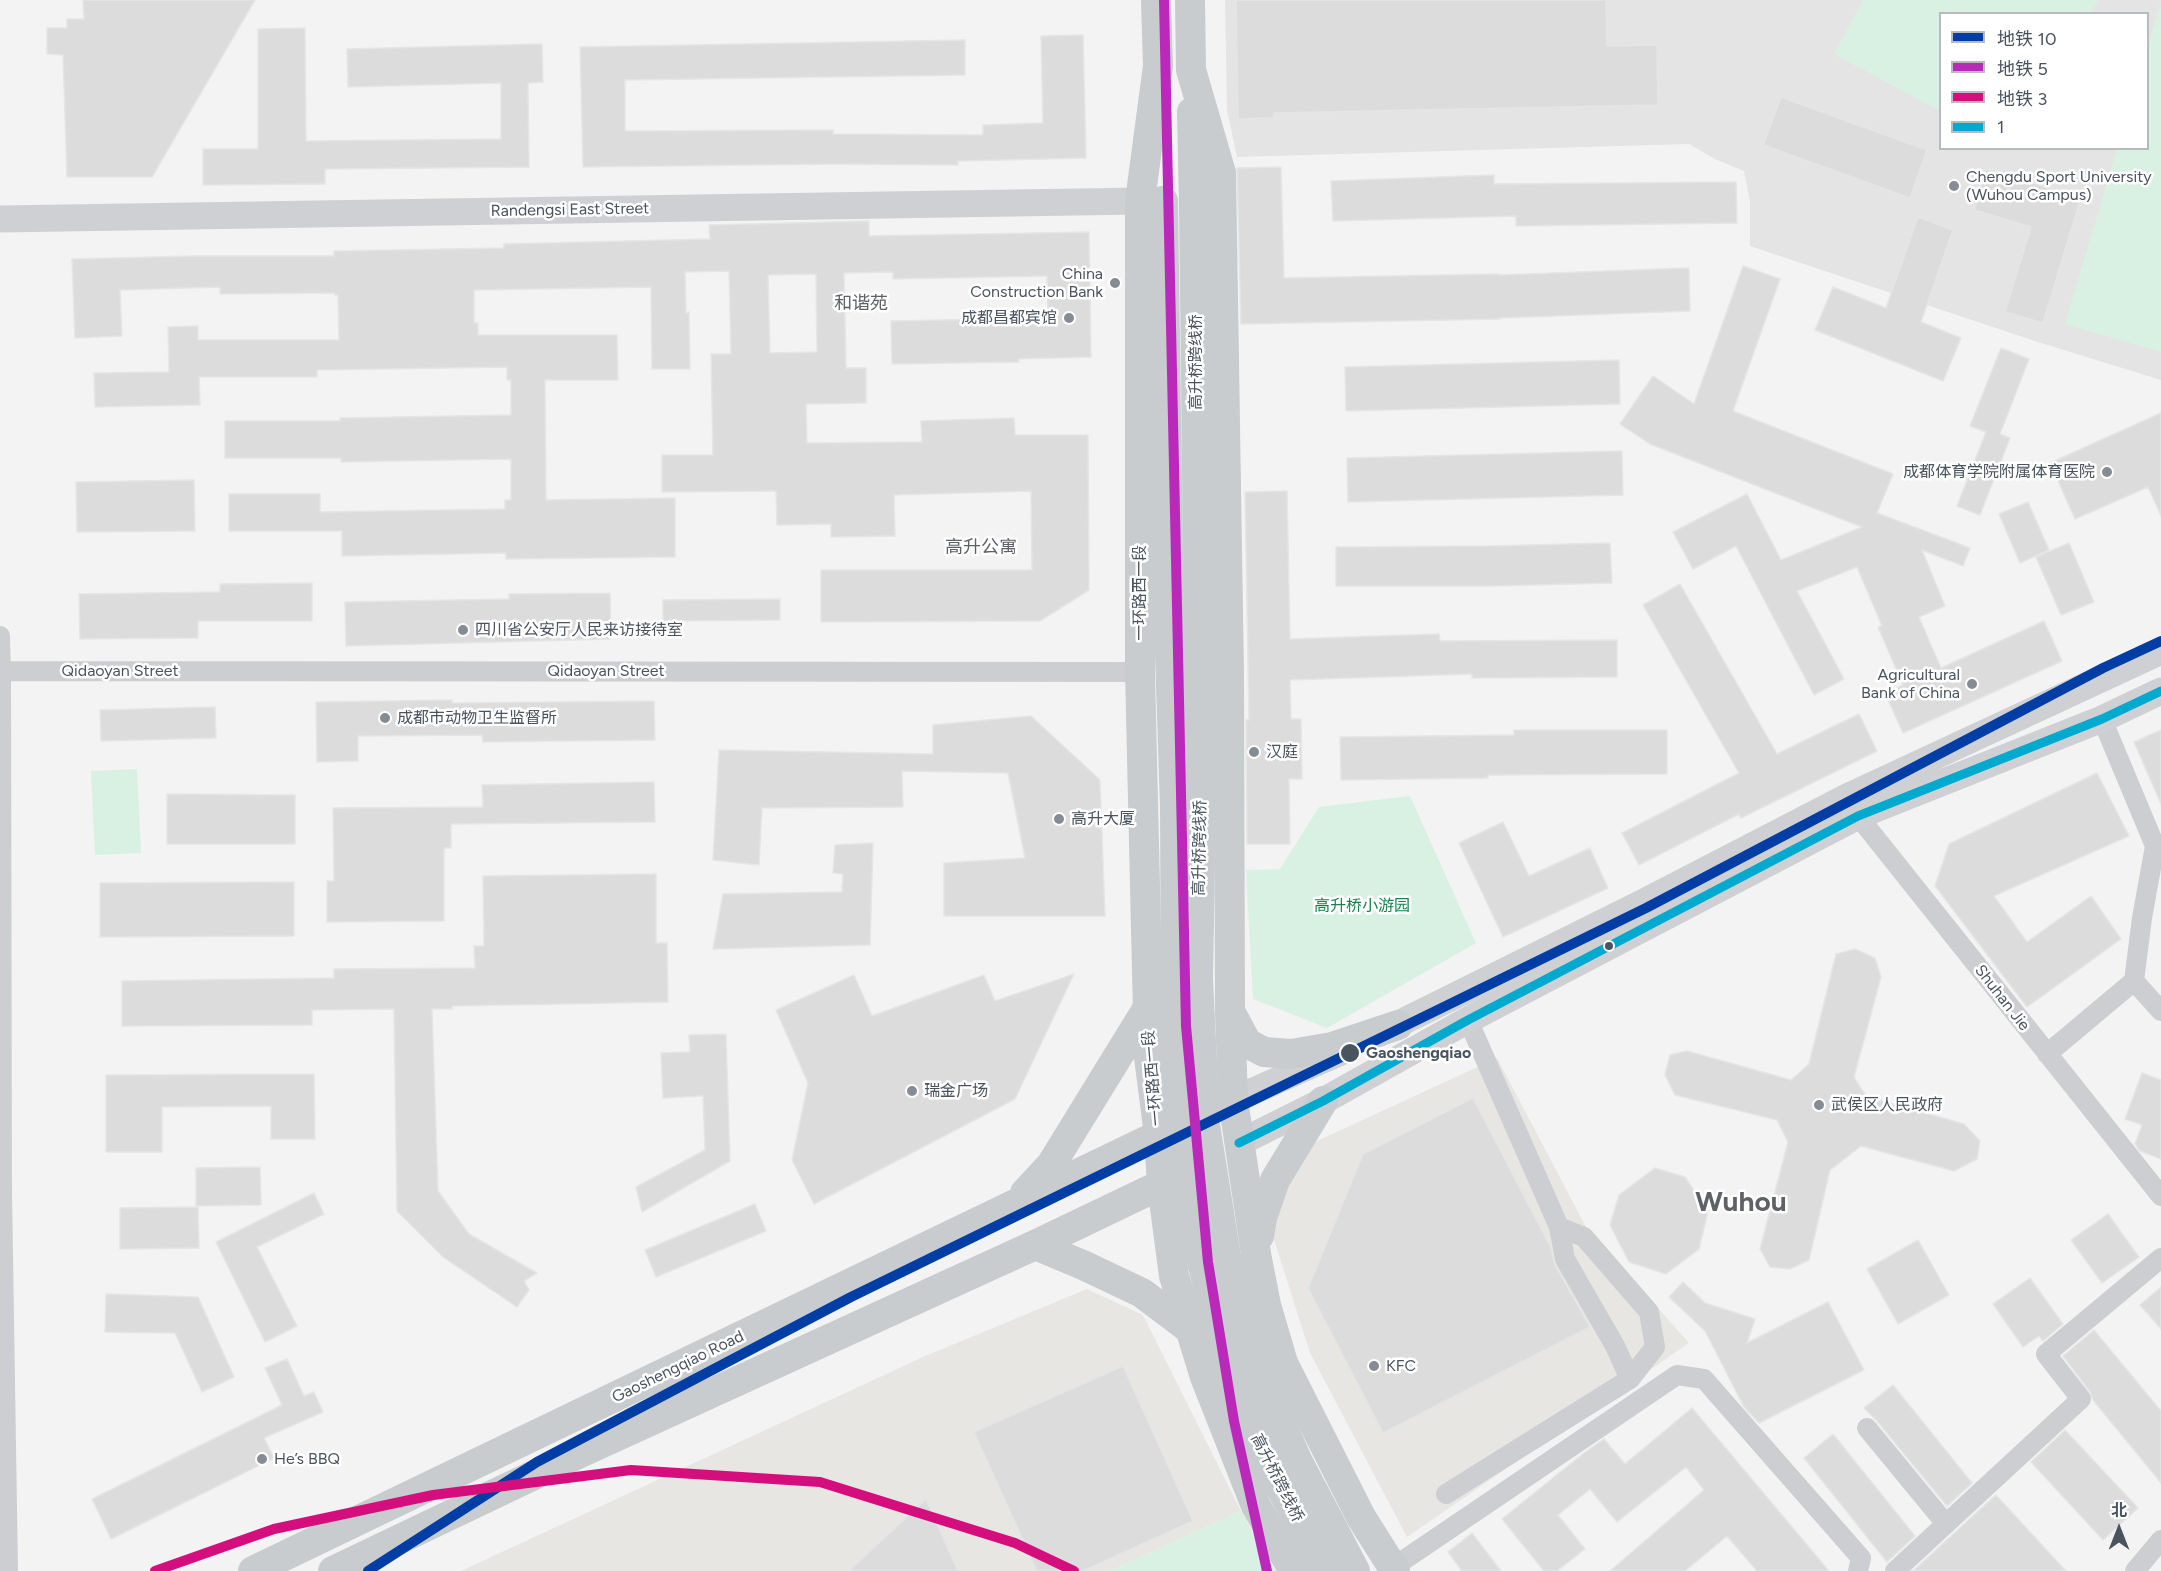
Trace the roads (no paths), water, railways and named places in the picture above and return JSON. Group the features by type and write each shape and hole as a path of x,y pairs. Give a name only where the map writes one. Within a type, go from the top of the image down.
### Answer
{"main road":[{"path":"1152,201 1158,66 1156,0"},
{"path":"1190,0 1191,70 1221,173 1230,686 1230,1012 1233,1100 1256,1254 1266,1305 1283,1363 1361,1517 1394,1569"},
{"name":"高升桥跨线桥","path":"1191,70 1201,802 1198,979 1205,1125 1226,1256 1259,1364 1274,1407 1298,1462 1355,1571"},
{"name":"高升桥跨线桥","path":"1152,201 1175,808 1176,1021 1182,1135 1202,1262 1230,1372 1248,1420 1270,1468 1326,1571"},
{"name":"Randengsi East Street","path":"0,219 1152,201"},
{"name":"一环路西一段","path":"1152,201 1140,672 1149,1058 1159,1135 1162,1185 1174,1276 1205,1377 1256,1506 1294,1571"},
{"path":"1233,1100 1398,1025 1640,904 1852,807 2161,651"},
{"path":"333,1571 578,1454 1162,1185 1323,1101 1852,807 2102,719 2161,691"},
{"path":"1009,1208 1051,1165 1148,1009"},
{"path":"1230,1012 1247,1043 1263,1052 1291,1054 1332,1047 1398,1025"},
{"name":"Gaoshengqiao Road","path":"253,1571 1233,1100"},
{"path":"1256,1254 1262,1218 1275,1180 1323,1101"},
{"path":"1035,1245 1083,1264 1142,1293 1191,1330"}],"street":[{"path":"0,636 1,1192 8,1571"},
{"name":"Qidaoyan Street","path":"1,671 1140,672"},
{"path":"2047,1054 2134,981 2155,846 2102,719"},
{"name":"Shuhan Jie","path":"1852,807 2161,1196"},
{"path":"2134,981 2161,1011"},
{"path":"1468,1020 1559,1227 1565,1259 1615,1346 1630,1379"},
{"path":"1446,1494 1630,1379 1655,1347 1649,1312 1584,1237 1559,1227"},
{"path":"1894,1571 2081,1399 2046,1354 2161,1258"},
{"path":"1394,1569 1677,1375 1704,1379 1861,1558 1858,1571"},
{"path":"1867,1428 1946,1524"},
{"path":"2135,1571 2161,1540"}],"metro line":[{"name":"5","path":"1164,0 1186,1026 1208,1262 1234,1421 1267,1571"},
{"name":"10","path":"368,1571 537,1462 851,1297 1646,908 2103,668 2161,641"},
{"name":"3","path":"155,1571 274,1529 433,1495 631,1470 820,1482 1015,1543 1074,1571"}],"place":[{"name":"Chengdu Sport University (Wuhou Campus)","path":"1954,186"},
{"name":"China Construction Bank","path":"1115,283"},
{"name":"成都昌都宾馆","path":"1069,318"},
{"name":"成都体育学院附属体育医院","path":"2107,472"},
{"name":"四川省公安厅人民来访接待室","path":"463,630"},
{"name":"Agricultural Bank of China","path":"1972,684"},
{"name":"成都市动物卫生监督所","path":"385,718"},
{"name":"汉庭","path":"1254,752"},
{"name":"高升大厦","path":"1059,819"},
{"name":"Gaoshengqiao","path":"1350,1053"},
{"name":"瑞金广场","path":"912,1091"},
{"name":"武侯区人民政府","path":"1819,1105"},
{"name":"KFC","path":"1374,1366"},
{"name":"He’s BBQ","path":"262,1459"}],"district":[{"name":"和谐苑","path":"861,304"},
{"name":"高升公寓","path":"981,548"},
{"name":"Wuhou","path":"1741,1203"}],"park label":[{"name":"高升桥小游园","path":"1362,906"}]}
